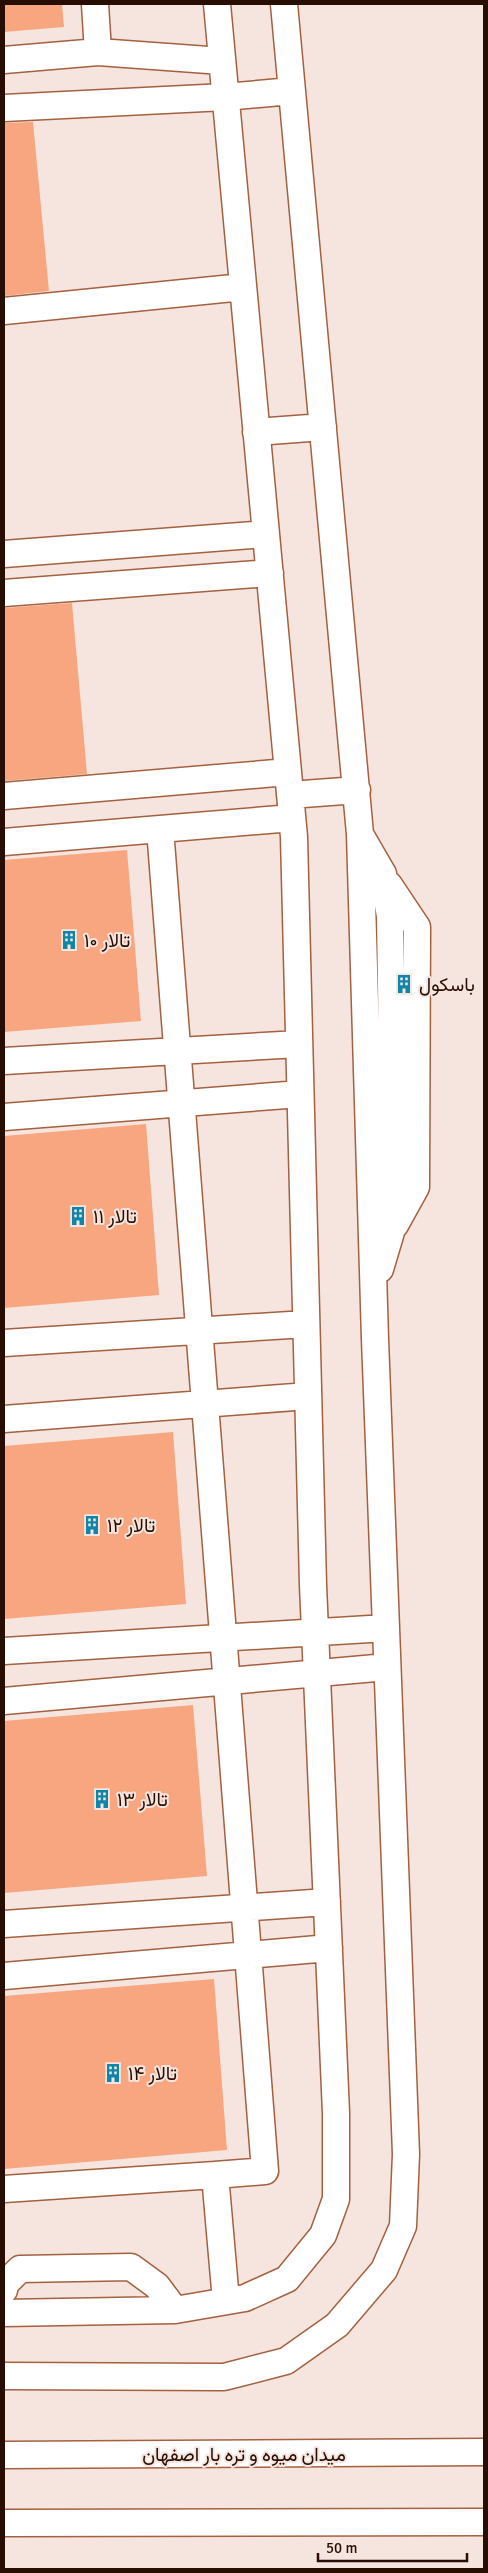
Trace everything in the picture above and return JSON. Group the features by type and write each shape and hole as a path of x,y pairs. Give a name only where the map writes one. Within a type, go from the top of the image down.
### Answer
{"lane":[{"path":"95,4 98,52"},
{"path":"4,2313 175,2310 245,2298 286,2279 323,2235 336,2200 336,2113 315,1632 299,1044 290,795 217,4"},
{"path":"4,2376 224,2377 286,2361 337,2325 384,2270 403,2226 406,2154 373,1289 360,834 292,90 287,8"},
{"path":"4,60 98,52 222,61"},
{"path":"4,108 226,97 292,90"},
{"path":"4,311 243,287"},
{"path":"256,432 323,427"},
{"path":"4,554 266,534"},
{"path":"4,593 270,573"},
{"path":"4,796 290,795 357,790"},
{"path":"4,842 160,829 290,795"},
{"path":"4,2188 264,2171 160,829"},
{"path":"360,834 382,874 416,927 416,1187 391,1232 373,1289"},
{"path":"4,1062 299,1044"},
{"path":"4,1117 300,1094"},
{"path":"4,1343 306,1324"},
{"path":"4,1420 308,1396"},
{"path":"4,1651 386,1628"},
{"path":"4,1702 387,1667"},
{"path":"4,1924 326,1902"},
{"path":"4,1976 329,1948"},
{"path":"215,2175 226,2301"},
{"path":"4,2290 5,2284 20,2269 131,2267 157,2286 175,2310"},
{"name":"میدان میوه و تره بار اصفهان","path":"4,2455 484,2452"},
{"path":"4,2523 484,2522"}],"building":[{"path":"4,4 62,4 64,27 4,32"},
{"path":"33,122 49,291 4,296 4,123"},
{"path":"72,603 87,774 4,781 4,608"},
{"name":"تالار ۱۰","path":"127,850 141,1021 4,1032 4,860"},
{"name":"تالار ۱۱","path":"146,1124 159,1295 4,1308 4,1136"},
{"name":"تالار ۱۲","path":"173,1432 186,1604 4,1619 4,1446"},
{"name":"تالار ۱۳","path":"193,1705 207,1876 4,1893 4,1721"},
{"name":"تالار ۱۴","path":"214,1979 227,2150 4,2169 4,1996"}],"place":[{"name":"تالار ۱۰","path":"69,940"},
{"name":"باسكول","path":"404,984"},
{"name":"تالار ۱۱","path":"78,1216"},
{"name":"تالار ۱۲","path":"92,1525"},
{"name":"تالار ۱۳","path":"102,1799"},
{"name":"تالار ۱۴","path":"113,2073"}]}
